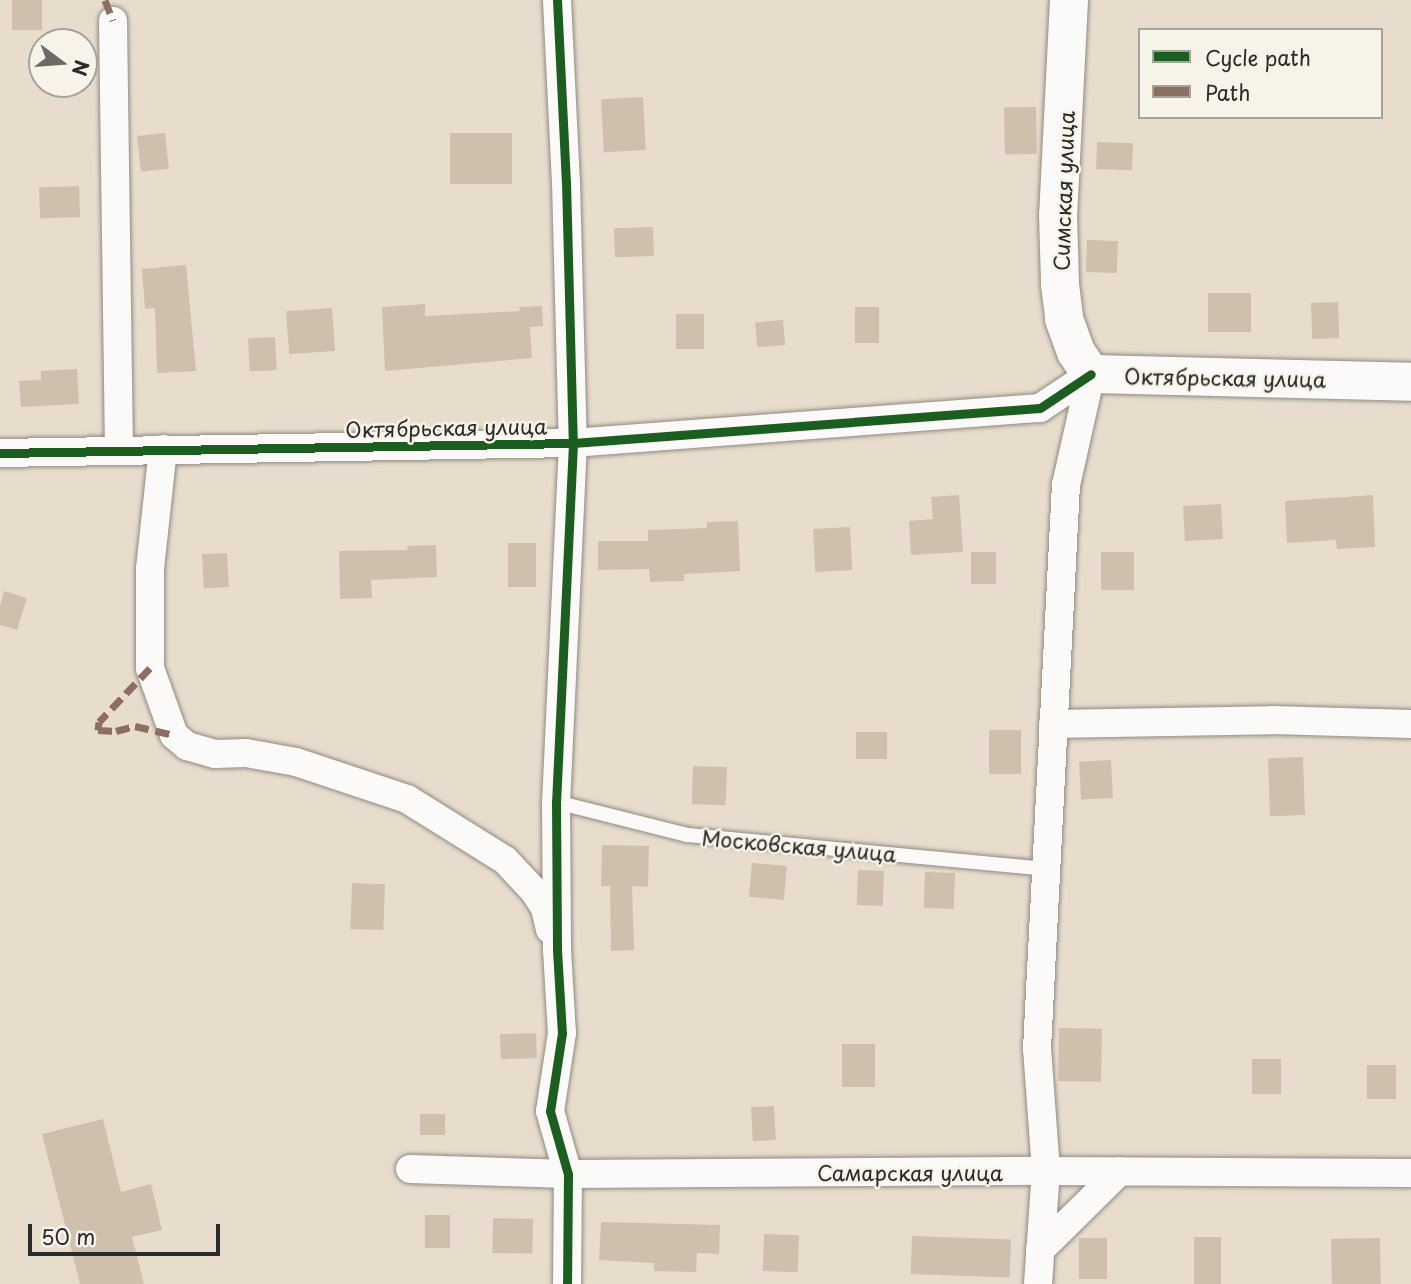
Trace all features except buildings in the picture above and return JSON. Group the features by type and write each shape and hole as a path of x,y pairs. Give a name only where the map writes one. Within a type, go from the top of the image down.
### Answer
{"main road":[{"name":"Симская улица","path":"1069,0 1058,215 1060,284 1064,319 1076,352 1091,374"},
{"name":"Октябрьская улица","path":"1091,374 1411,382"}],"street":[{"path":"556,0 566,182 573,443 556,802 556,950 562,1033 550,1111 568,1174 567,1284"},
{"path":"113,21 119,450"},
{"path":"1038,1284 1046,1171 1037,1049 1066,485 1091,374"},
{"name":"Октябрьская улица","path":"0,453 573,443 1040,408 1091,374"},
{"path":"163,449 150,569 150,668 174,735 187,746 215,754 246,753 296,762 407,799 505,860 534,891 544,908 556,950"},
{"path":"1053,724 1272,720 1411,724"},
{"name":"Самарская улица","path":"410,1169 568,1174 1046,1171 1411,1173"},
{"path":"1040,1250 1120,1171"}],"lane":[{"name":"Московская улица","path":"556,802 687,835 1046,869"}],"marked path":[{"path":"105,0 113,21"},
{"path":"150,668 99,722 98,730 116,731 135,726 174,735"}],"cycle path":[{"path":"557,0 566,182 573,443 556,802 557,950 562,1033 550,1111 568,1174 567,1284"},
{"path":"0,453 573,443 1040,408 1091,374"}]}
